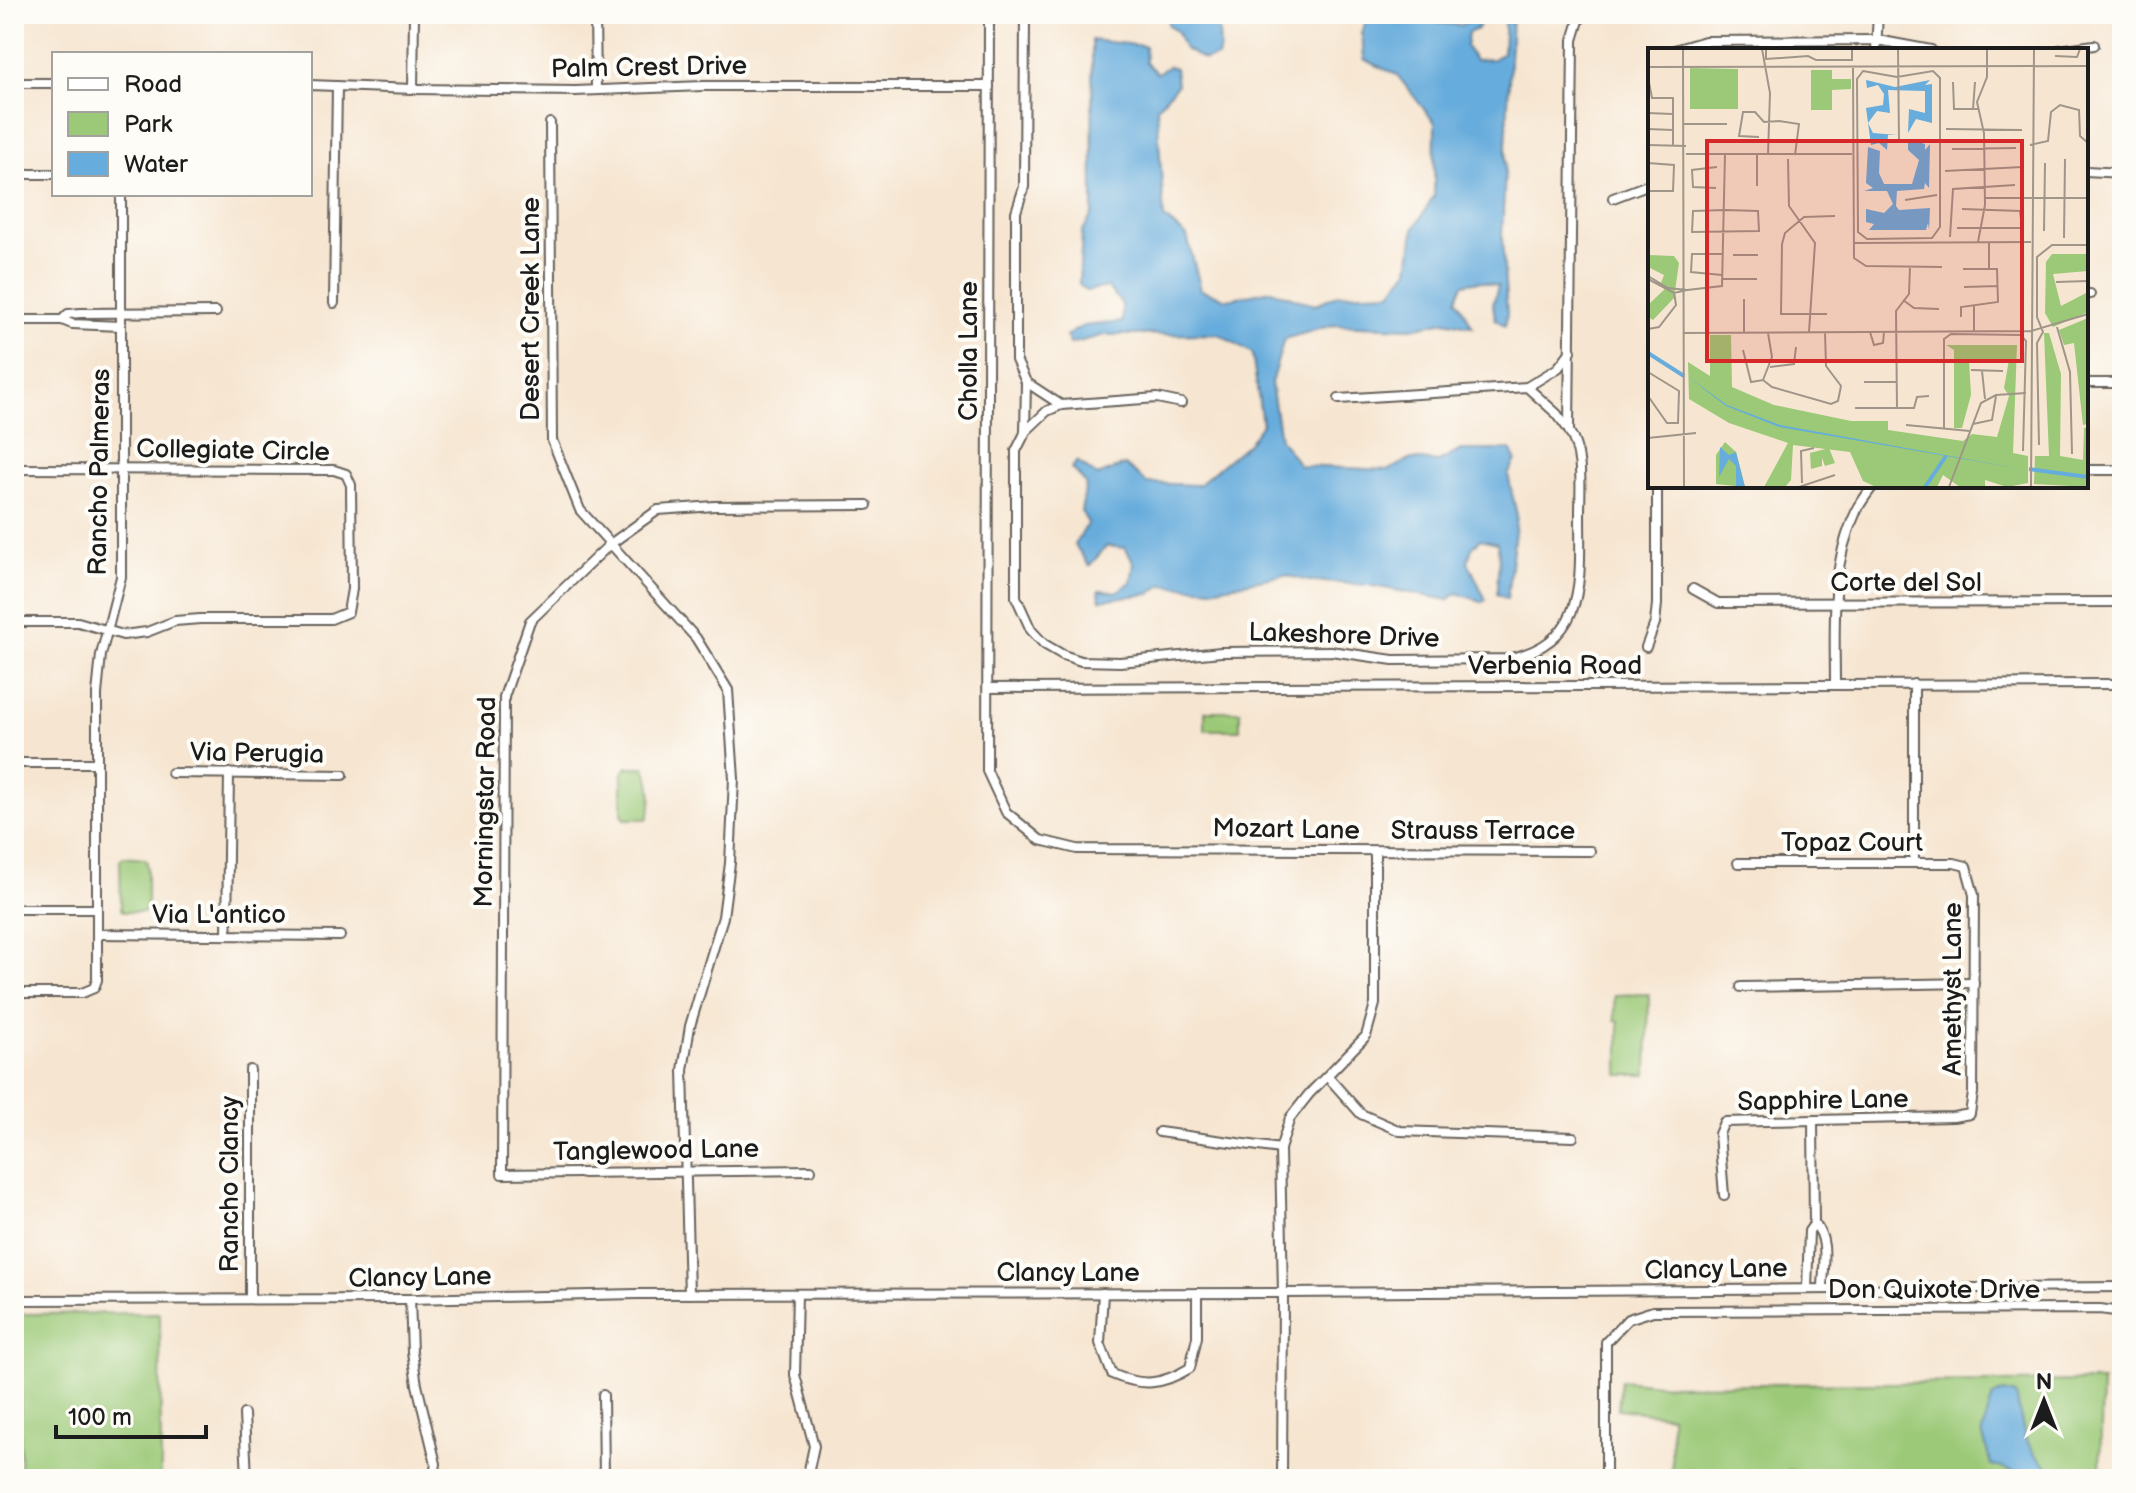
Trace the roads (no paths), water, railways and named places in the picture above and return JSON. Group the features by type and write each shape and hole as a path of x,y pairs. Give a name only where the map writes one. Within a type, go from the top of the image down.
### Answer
{"street":[{"path":"413,89 414,14"},
{"path":"595,14 596,90"},
{"name":"Cholla Lane","path":"988,688 989,14"},
{"name":"Lakeshore Drive","path":"1025,14 1024,187 1016,212 1016,360 1026,382 1025,433 1016,451 1015,583 1022,614 1044,644 1081,661 1120,662 1221,652 1331,651 1393,660 1506,659 1539,649 1565,625 1572,613 1580,582 1580,456 1569,431 1573,40 1581,14"},
{"path":"1876,48 1878,14"},
{"path":"1681,48 1705,41 1877,40 1920,48"},
{"path":"2073,48 2094,45"},
{"path":"14,83 52,83"},
{"name":"Palm Crest Drive","path":"312,85 596,90 703,86 989,86"},
{"path":"334,303 337,86"},
{"name":"Desert Creek Lane","path":"550,123 552,440 580,510 696,638 728,690 734,779 730,863 723,917 690,1026 683,1070 689,1294"},
{"path":"2088,171 2122,173"},
{"path":"14,174 52,174"},
{"path":"1613,198 1648,185"},
{"name":"Rancho Palmeras","path":"14,993 82,993 94,988 97,980 97,694 101,655 121,577 121,196"},
{"path":"62,320 68,314 86,313 216,312"},
{"path":"86,313 86,325"},
{"path":"14,320 62,320 72,324 121,326"},
{"path":"1339,399 1527,387 1558,368 1571,351"},
{"path":"1026,382 1061,405"},
{"path":"2088,383 2122,383"},
{"path":"1527,387 1557,414 1569,431"},
{"path":"1025,433 1047,411 1061,405 1157,398 1181,403"},
{"path":"14,469 120,468"},
{"name":"Collegiate Circle","path":"108,632 123,635 147,632 175,621 200,619 331,619 348,612 351,602 351,485 346,474 316,468 120,468"},
{"path":"2088,470 2122,470"},
{"path":"1646,647 1655,623 1657,604 1657,488"},
{"path":"1835,684 1835,604 1839,564 1856,510 1872,488"},
{"name":"Morningstar Road","path":"502,1174 504,697 530,621 609,545 658,510 715,506 867,505"},
{"name":"Corte del Sol","path":"1693,589 1718,603 2122,602"},
{"path":"14,622 78,622 108,632"},
{"path":"1914,684 1914,863"},
{"name":"Verbenia Road","path":"988,688 2122,684"},
{"name":"Mozart Lane","path":"988,688 987,771 1006,812 1040,840 1077,849 1375,851 1375,1004 1366,1036 1290,1118 1280,1149 1282,1479"},
{"path":"14,763 97,763"},
{"name":"Via Perugia","path":"172,773 343,775"},
{"path":"227,935 229,773"},
{"name":"Strauss Terrace","path":"1375,851 1590,851"},
{"name":"Topaz Court","path":"1738,863 1954,863 1966,866"},
{"name":"Amethyst Lane","path":"1966,866 1974,895 1973,1093 1970,1114"},
{"path":"14,909 97,909"},
{"name":"Via L'antico","path":"97,934 340,936"},
{"path":"1741,987 1974,983"},
{"name":"Rancho Clancy","path":"250,1070 250,1298"},
{"path":"1328,1077 1361,1114 1400,1131 1573,1137"},
{"name":"Sapphire Lane","path":"1724,1195 1719,1134 1724,1122 1932,1119 1970,1114"},
{"path":"1807,1289 1809,1231 1814,1224 1813,1121"},
{"path":"1159,1132 1280,1149"},
{"name":"Tanglewood Lane","path":"502,1174 811,1170"},
{"path":"1814,1224 1819,1228 1824,1244 1823,1289"},
{"name":"Clancy Lane","path":"14,1300 2122,1287"},
{"path":"1103,1293 1100,1343 1112,1374 1129,1382 1168,1382 1190,1368 1197,1337 1197,1293"},
{"path":"797,1294 795,1375 814,1446 807,1479"},
{"path":"410,1299 412,1352 436,1464 433,1479"},
{"name":"Don Quixote Drive","path":"1606,1479 1606,1342 1628,1319 1653,1311 2100,1309 2122,1312"},
{"path":"603,1395 604,1479"},
{"path":"244,1414 247,1479"}],"water":[{"path":"1168,14 1219,14 1218,57 1205,60 1184,49 1177,32 1168,25"},
{"path":"1368,14 1428,14 1438,23 1461,25 1479,16 1483,19 1477,29 1468,33 1466,47 1475,60 1493,59 1503,53 1505,14 1512,15 1502,237 1507,314 1505,326 1495,319 1493,304 1498,286 1480,281 1463,284 1457,299 1473,327 1445,321 1412,328 1333,325 1284,339 1271,383 1280,439 1300,466 1389,470 1410,459 1439,462 1461,450 1511,450 1516,460 1508,475 1517,515 1507,599 1497,594 1497,543 1481,539 1472,548 1468,562 1486,600 1483,602 1457,593 1448,600 1368,585 1309,581 1285,575 1212,589 1162,585 1150,594 1100,600 1099,590 1117,592 1131,582 1134,563 1125,548 1107,546 1089,566 1075,545 1088,523 1081,511 1086,484 1072,468 1077,461 1097,476 1125,465 1147,483 1198,485 1248,443 1262,424 1252,353 1219,334 1105,335 1070,344 1066,336 1083,326 1122,322 1122,304 1107,287 1086,291 1079,284 1082,232 1093,213 1092,40 1145,46 1146,63 1157,73 1169,66 1175,68 1177,85 1157,107 1164,218 1187,236 1201,290 1228,299 1271,290 1314,305 1339,294 1391,292 1409,269 1414,229 1434,196 1435,123 1397,75 1364,59 1362,33"},
{"path":"2002,1392 2016,1395 2025,1438 2036,1455 2060,1479 2039,1479 1991,1465 1982,1433 1993,1396"}]}
